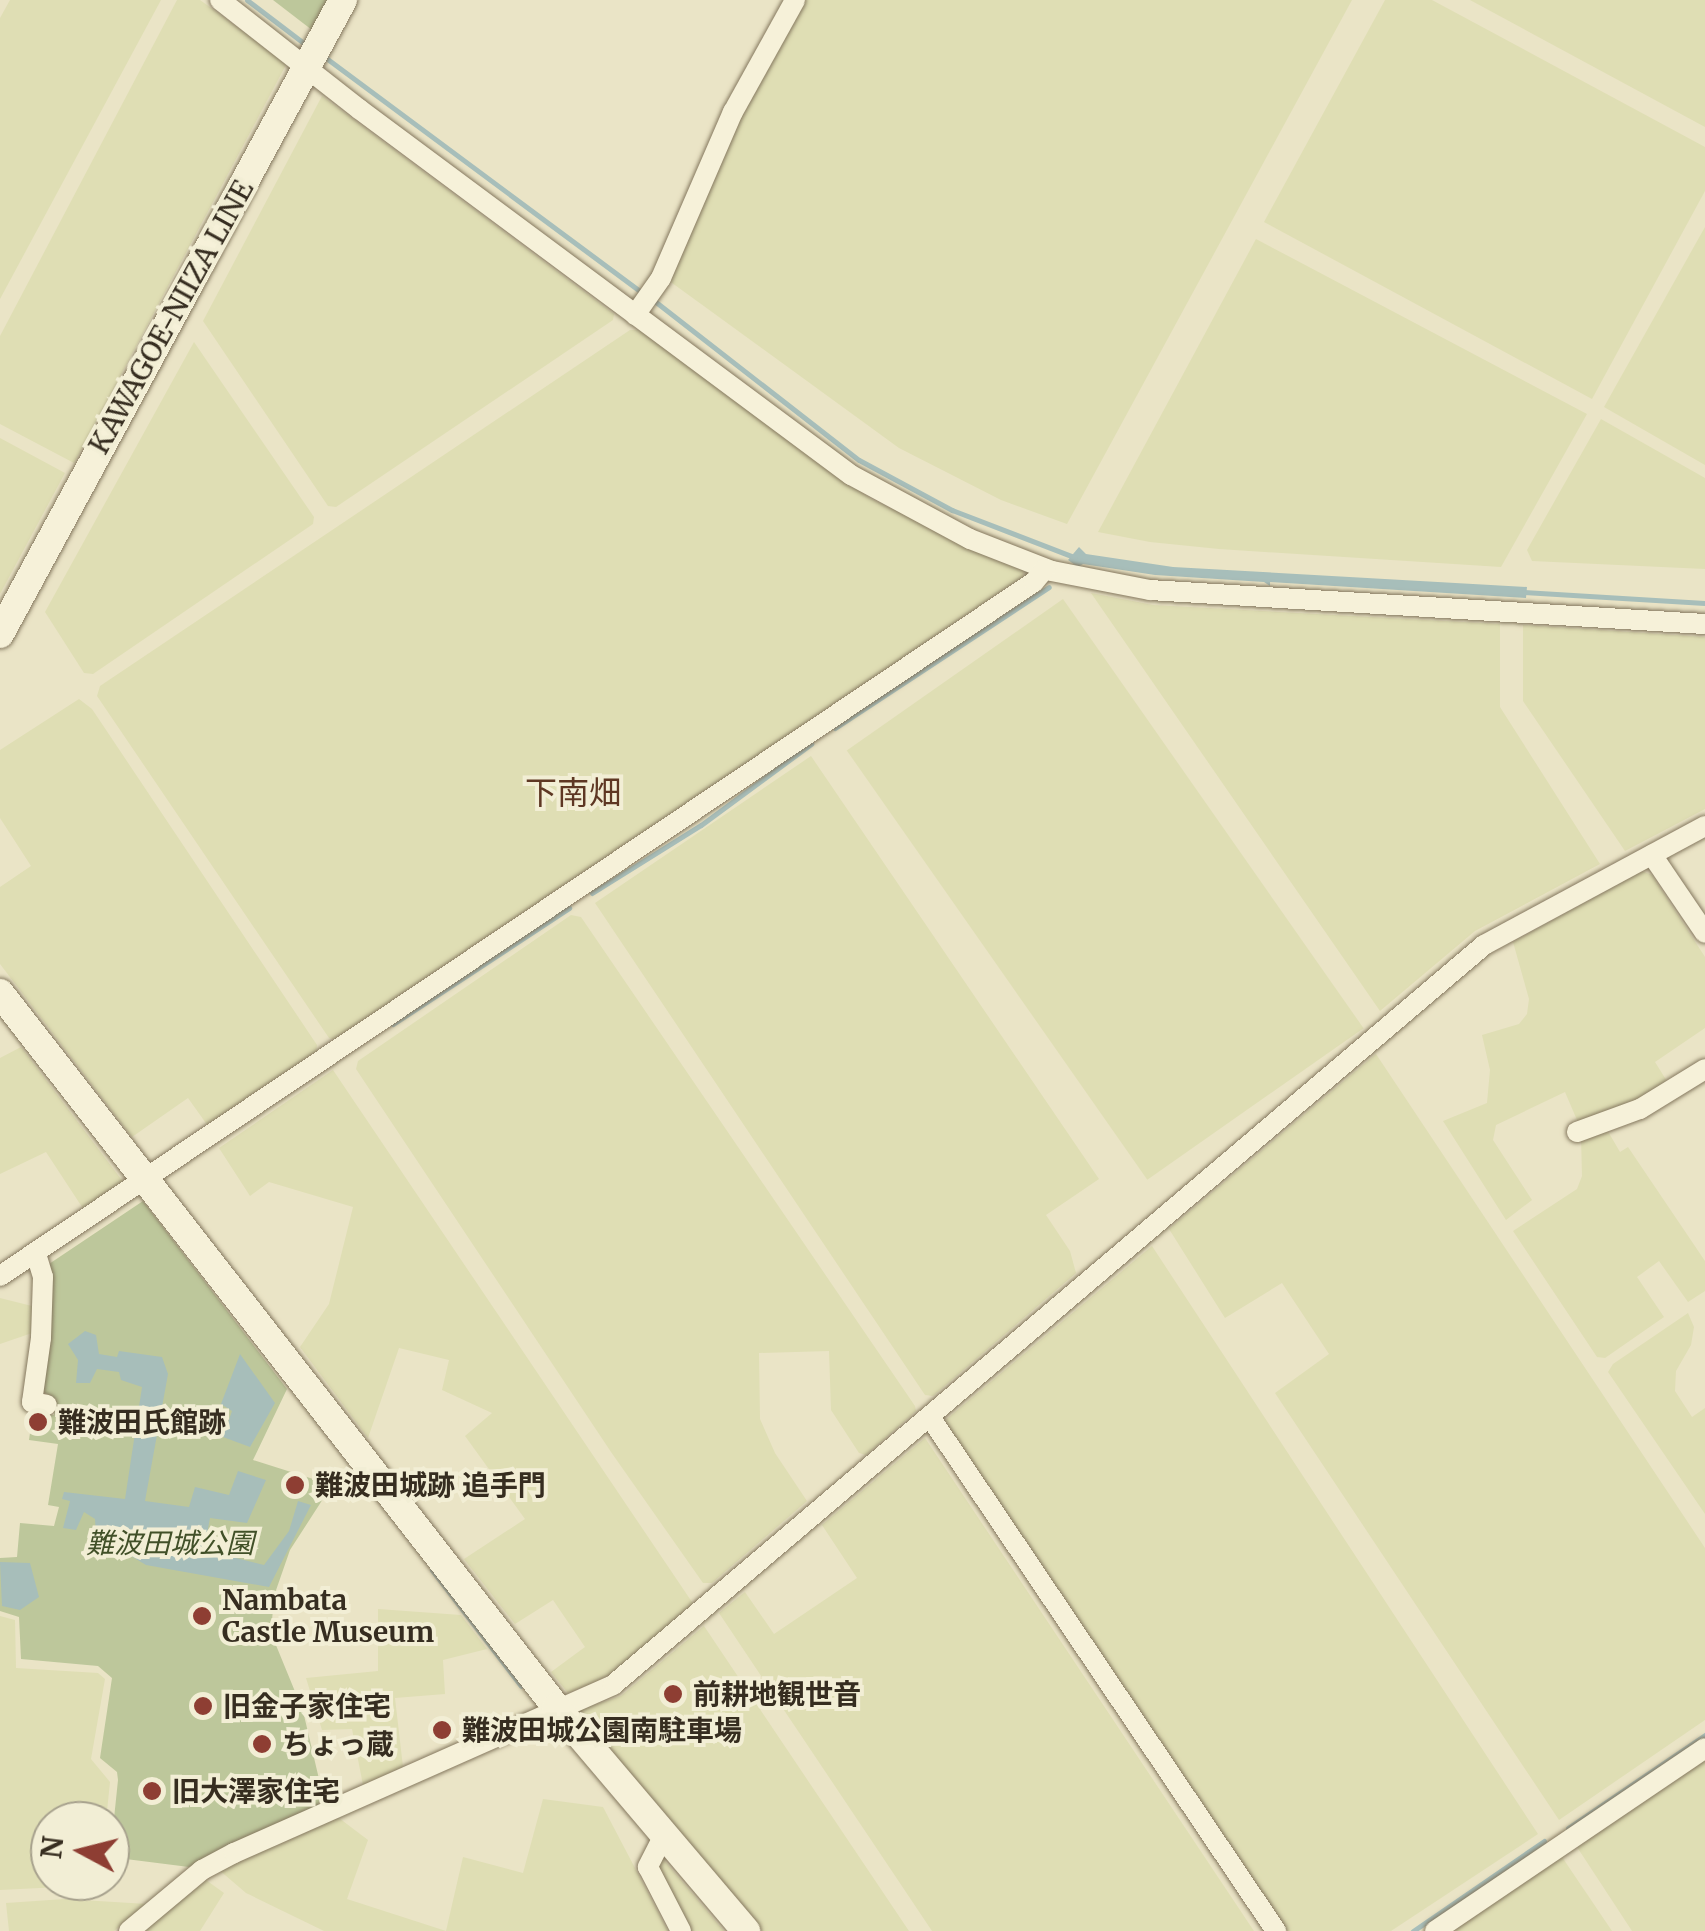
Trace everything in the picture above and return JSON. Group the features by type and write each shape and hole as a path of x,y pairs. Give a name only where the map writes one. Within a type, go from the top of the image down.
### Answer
{"street":[{"path":"220,0 312,56 637,312 882,494 970,539 1045,569 1150,590 1705,624"},
{"name":"KAWAGOE-NIIZA LINE","path":"0,634 343,0"},
{"path":"637,312 656,286 734,112 796,0"},
{"path":"0,1276 1034,582 1045,569"},
{"path":"129,1931 202,1870 234,1852 556,1706 612,1685 1484,945 1705,826"},
{"path":"1652,855 1705,933"},
{"path":"0,992 556,1706 746,1931"},
{"path":"1577,1132 1640,1109 1705,1069"},
{"path":"36,1254 43,1277 41,1338 32,1402 46,1405"},
{"path":"930,1417 1276,1931"},
{"path":"1435,1931 1705,1748"},
{"path":"664,1835 648,1867 681,1931"}],"green space":[{"path":"10,0 161,0 0,299 0,18"},
{"path":"177,0 200,0 287,63 74,463 0,424 0,336"},
{"path":"273,0 328,0 312,30"},
{"path":"805,0 1352,0 1067,524 1001,500 899,448 668,280 740,117"},
{"path":"1385,0 1432,0 1705,147 1705,191 1592,399 1264,222"},
{"path":"1470,0 1705,0 1705,127"},
{"path":"322,96 614,314 613,320 336,507 328,506 203,321"},
{"path":"1705,227 1705,465 1604,407"},
{"path":"1256,239 1587,414 1501,567 1219,549 1098,532"},
{"path":"630,330 639,330 871,499 1024,569 1023,577 337,1040 329,1038 97,696 100,686"},
{"path":"194,342 314,517 313,524 93,674 84,673 45,612"},
{"path":"1601,419 1705,478 1705,569 1532,561 1527,550"},
{"path":"0,438 65,473 0,594"},
{"path":"1091,593 1153,605 1500,624 1500,707 1600,864 1475,931 1380,1011"},
{"path":"1063,599 1364,1028 1147,1180 847,750"},
{"path":"1523,625 1705,637 1705,809 1625,851 1523,701"},
{"path":"79,699 92,709 317,1045 316,1054 208,1126 188,1098 132,1137 0,964 0,887 31,866 0,818 0,750"},
{"path":"811,756 1099,1179 1046,1215 1070,1251 1076,1273 933,1396 925,1395 595,903"},
{"path":"1642,871 1652,875 1705,957 1705,1028 1655,1062 1670,1086 1580,1127 1565,1092 1496,1125 1493,1140 1532,1200 1506,1220 1443,1121 1487,1103 1490,1070 1482,1035 1519,1024 1527,1014 1529,999 1513,942"},
{"path":"571,915 581,917 915,1406 916,1411 866,1455 859,1453 831,1410 829,1351 759,1353 760,1419 775,1453 807,1501 712,1583 703,1583 611,1452 356,1069 358,1061"},
{"path":"21,1047 124,1183 84,1210 46,1152 0,1174 0,1058"},
{"path":"1376,1054 1705,1548 1705,1720 1559,1820 1275,1393 1329,1354 1282,1283 1225,1318 1169,1229"},
{"path":"333,1070 694,1605 618,1673 568,1693 551,1672 585,1647 553,1600 515,1624 464,1559 525,1519 465,1436 492,1413 442,1390 449,1360 399,1348 368,1438 300,1347 329,1304 353,1207 269,1182 250,1196 219,1148"},
{"path":"1606,1128 1620,1152 1628,1147 1705,1261 1705,1291 1688,1302 1659,1261 1637,1277 1664,1317 1605,1358 1597,1357 1513,1231 1577,1189 1582,1176 1581,1137"},
{"name":"難波田城公園","path":"143,1201 287,1389 253,1460 332,1485 290,1550 274,1596 271,1633 303,1711 323,1796 318,1805 189,1867 130,1860 130,1801 116,1801 117,1772 100,1758 112,1678 98,1666 21,1659 19,1617 0,1611 0,1558 17,1557 20,1523 54,1526 59,1507 48,1505 58,1444 29,1440 33,1412 54,1415 56,1399 40,1390 49,1264"},
{"path":"1152,1246 1538,1834 1391,1931 1281,1931 942,1423"},
{"path":"0,1298 36,1307 35,1332 0,1344"},
{"path":"1688,1313 1694,1327 1691,1345 1676,1371 1675,1391 1692,1417 1705,1408 1705,1514 1608,1372 1613,1364"},
{"path":"925,1438 1254,1931 932,1931 719,1613 745,1592 774,1634 857,1578 822,1525"},
{"path":"378,1609 461,1615 487,1649 443,1660 445,1694 395,1698 403,1767 363,1785 352,1729 322,1730 306,1678 378,1671"},
{"path":"0,1616 15,1620 16,1668 98,1673 105,1679 91,1759 110,1782 108,1801 30,1801 30,1888 0,1890"},
{"path":"704,1626 909,1931 762,1931 579,1716 579,1710 621,1696"},
{"path":"1705,1758 1705,1931 1632,1931 1577,1847"},
{"path":"543,1799 603,1807 668,1931 446,1931 463,1857 523,1873"},
{"path":"335,1815 368,1840 347,1899 446,1931 324,1931 246,1893 218,1869"},
{"path":"1562,1857 1612,1931 1456,1931 1453,1927"},
{"path":"663,1859 724,1931 687,1931 655,1872"},
{"path":"206,1880 224,1893 200,1931 142,1931"},
{"path":"6,1903 147,1904 114,1931 9,1931"}],"water":[{"path":"1079,547 1086,554 1173,567 1527,587 1526,598 1270,582 1270,586 1264,582 1155,575 1083,564 1078,567 1068,560"},
{"path":"85,1331 96,1335 99,1354 117,1357 119,1351 162,1357 168,1374 145,1501 189,1507 195,1487 229,1495 238,1471 266,1480 247,1523 210,1518 204,1550 264,1565 289,1531 298,1501 311,1505 269,1587 146,1565 96,1535 95,1519 84,1512 76,1530 63,1528 70,1501 62,1499 64,1492 125,1499 142,1387 121,1380 119,1372 97,1369 90,1383 76,1383 78,1360 68,1344"},
{"path":"240,1354 275,1403 250,1447 223,1437 232,1411 221,1404"},
{"path":"0,1562 30,1563 39,1597 20,1610 2,1606"}],"waterway":[{"path":"247,0 309,47"},
{"path":"322,55 643,293"},
{"path":"652,299 859,460 952,510 1074,557"},
{"path":"835,728 1049,587"},
{"path":"1523,592 1705,603"},
{"path":"592,893 701,825 811,744"},
{"path":"393,1024 569,908"},
{"path":"432,1570 521,1686"},
{"path":"1568,1828 1705,1735"},
{"path":"1413,1931 1544,1841"}],"place":[{"name":"難波田氏館跡","path":"38,1422"},
{"name":"難波田城跡 追手門","path":"295,1485"},
{"name":"Nambata Castle Museum","path":"202,1616"},
{"name":"前耕地観世音","path":"673,1694"},
{"name":"旧金子家住宅","path":"203,1706"},
{"name":"難波田城公園南駐車場","path":"442,1730"},
{"name":"ちょっ蔵","path":"262,1744"},
{"name":"旧大澤家住宅","path":"152,1791"}],"district":[{"name":"下南畑","path":"573,793"}]}
